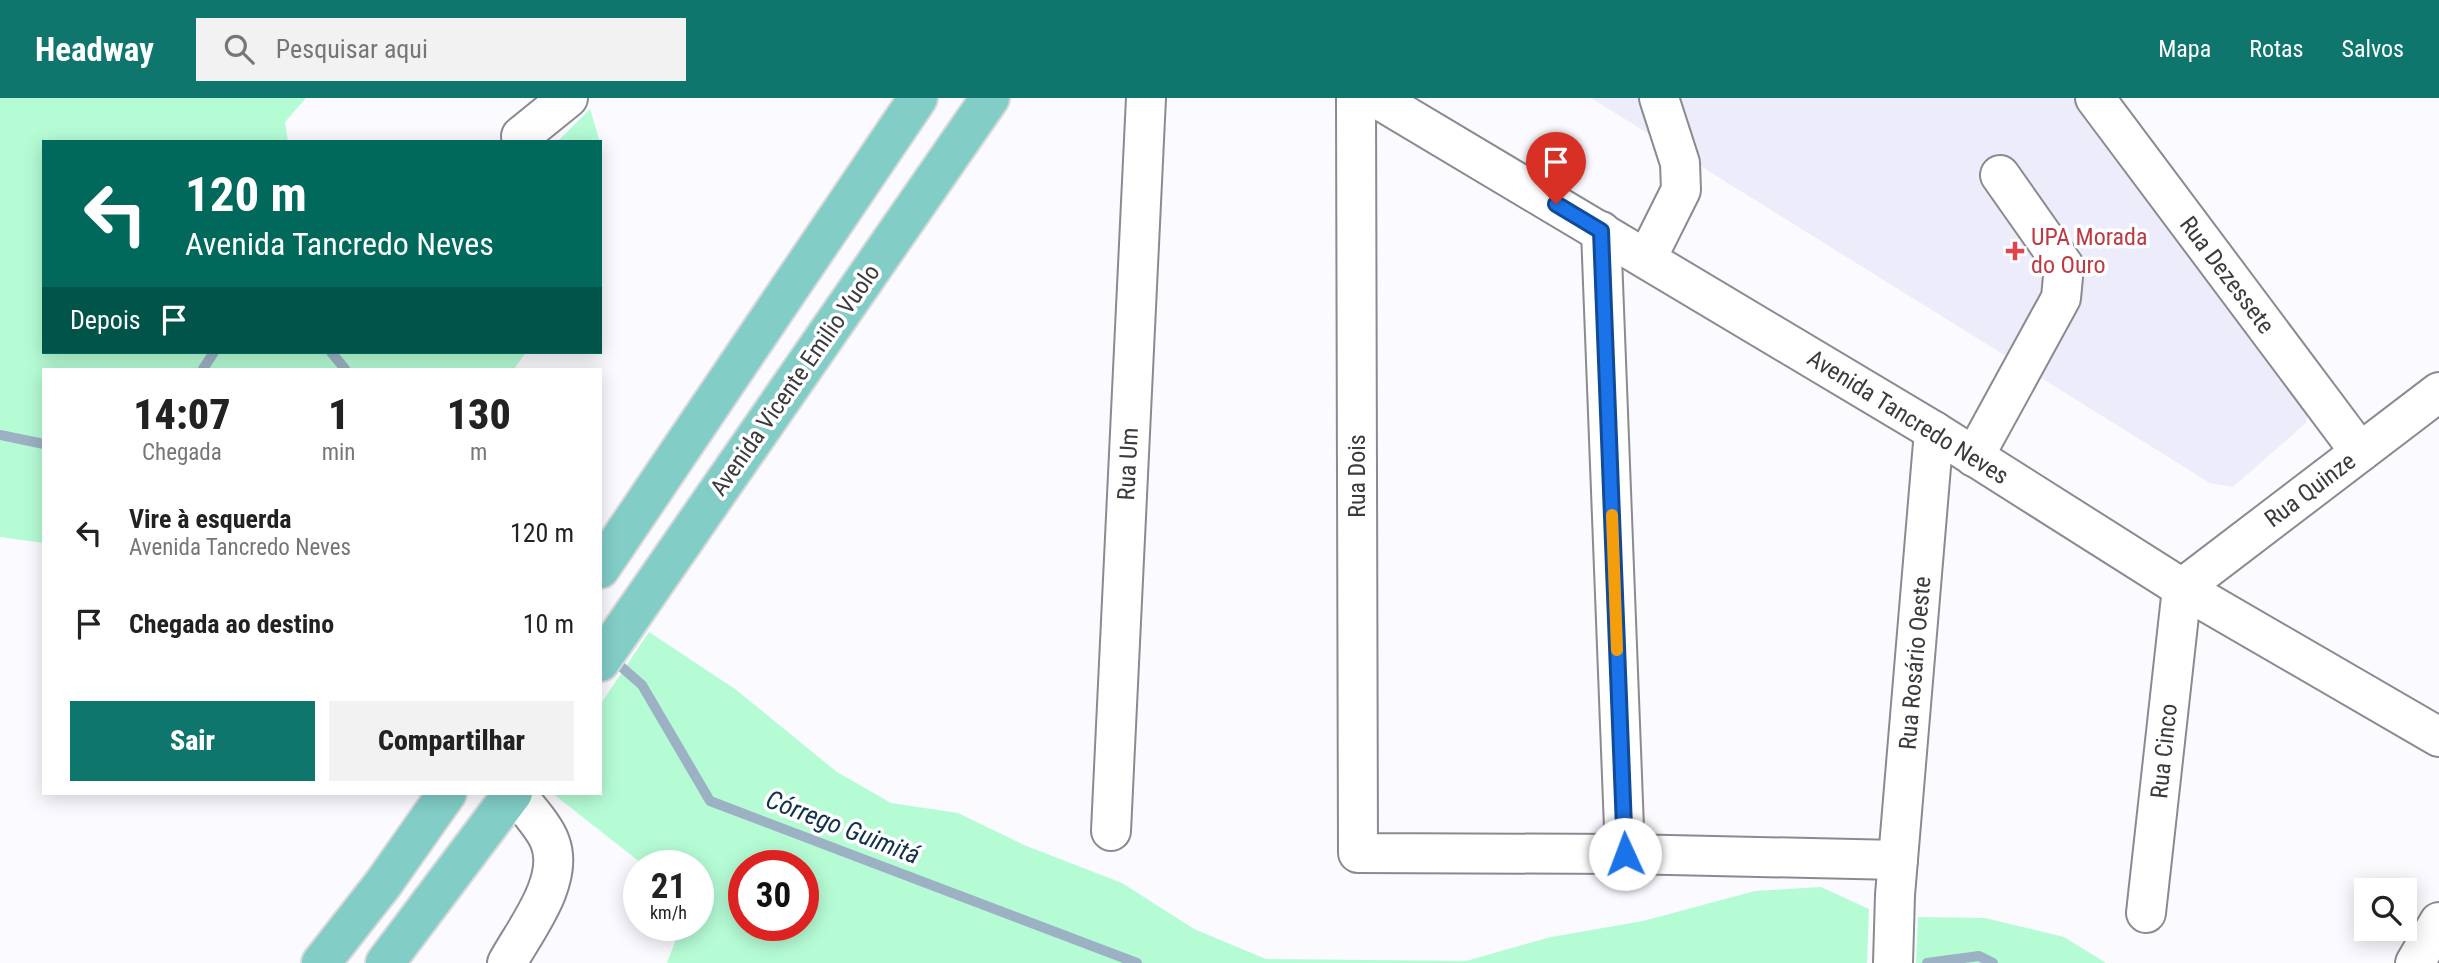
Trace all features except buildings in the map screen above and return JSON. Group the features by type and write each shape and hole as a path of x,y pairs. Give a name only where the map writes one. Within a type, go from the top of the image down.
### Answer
{"main road":[{"path":"602,566 918,98"},
{"name":"Avenida Vicente Emilio Vuolo","path":"602,660 990,98"},
{"path":"321,963 383,884 446,795"},
{"path":"386,963 512,795"}],"street":[{"path":"521,136 568,98"},
{"name":"Rua Um","path":"1111,831 1146,98"},
{"name":"Rua Dois","path":"1356,98 1358,853 1625,854"},
{"name":"Avenida Tancredo Neves","path":"1376,98 1934,431 2182,588 2439,737"},
{"path":"1647,258 1681,190 1679,163 1659,98"},
{"name":"Rua Dezessete","path":"2095,98 2360,452"},
{"path":"1974,457 2062,298 2064,267 2000,175"},
{"path":"1601,231 1625,854 1896,878"},
{"name":"Rua Quinze","path":"2182,588 2439,392"},
{"name":"Rua Rosário Oeste","path":"1893,963 1896,878 1934,431"},
{"name":"Rua Cinco","path":"2146,913 2182,588"},
{"path":"507,963 551,884 554,861 550,841 516,795"},
{"path":"2415,963 2439,922"}],"shaded area":[{"name":"UPA Morada do Ouro","path":"1591,98 2078,98 2309,404 2306,423 2233,487 2210,483"}],"green space":[{"path":"0,98 306,98 285,122 288,140 42,140 42,354 525,354 515,368 42,368 42,543 0,537"},
{"path":"590,109 599,140 559,140"},
{"path":"649,632 735,689 837,772 891,803 958,813 1024,845 1122,883 1194,929 1266,959 1466,961 1551,937 1643,921 1755,891 1821,887 1869,909 1867,963 667,963 675,941 714,941 714,850 625,850 555,795 602,795 602,702"},
{"path":"1918,917 1985,918 2064,937 2106,963 1916,963"}],"waterway":[{"name":"Córrego Guimitá","path":"204,368 213,354"},
{"name":"Córrego Guimitá","path":"333,354 344,368"},
{"name":"Córrego Guimitá","path":"0,435 42,444"},
{"name":"Córrego Guimitá","path":"610,657 642,685 710,801 1137,963"},
{"name":"Córrego Guimitá","path":"1927,963 1979,956 1993,963"}],"slow traffic":[{"path":"1612,515 1617,650"}],"place":[{"name":"UPA Morada do Ouro","path":"2015,251"}],"route":[{"path":"1556,204 1601,231 1625,854"}]}
